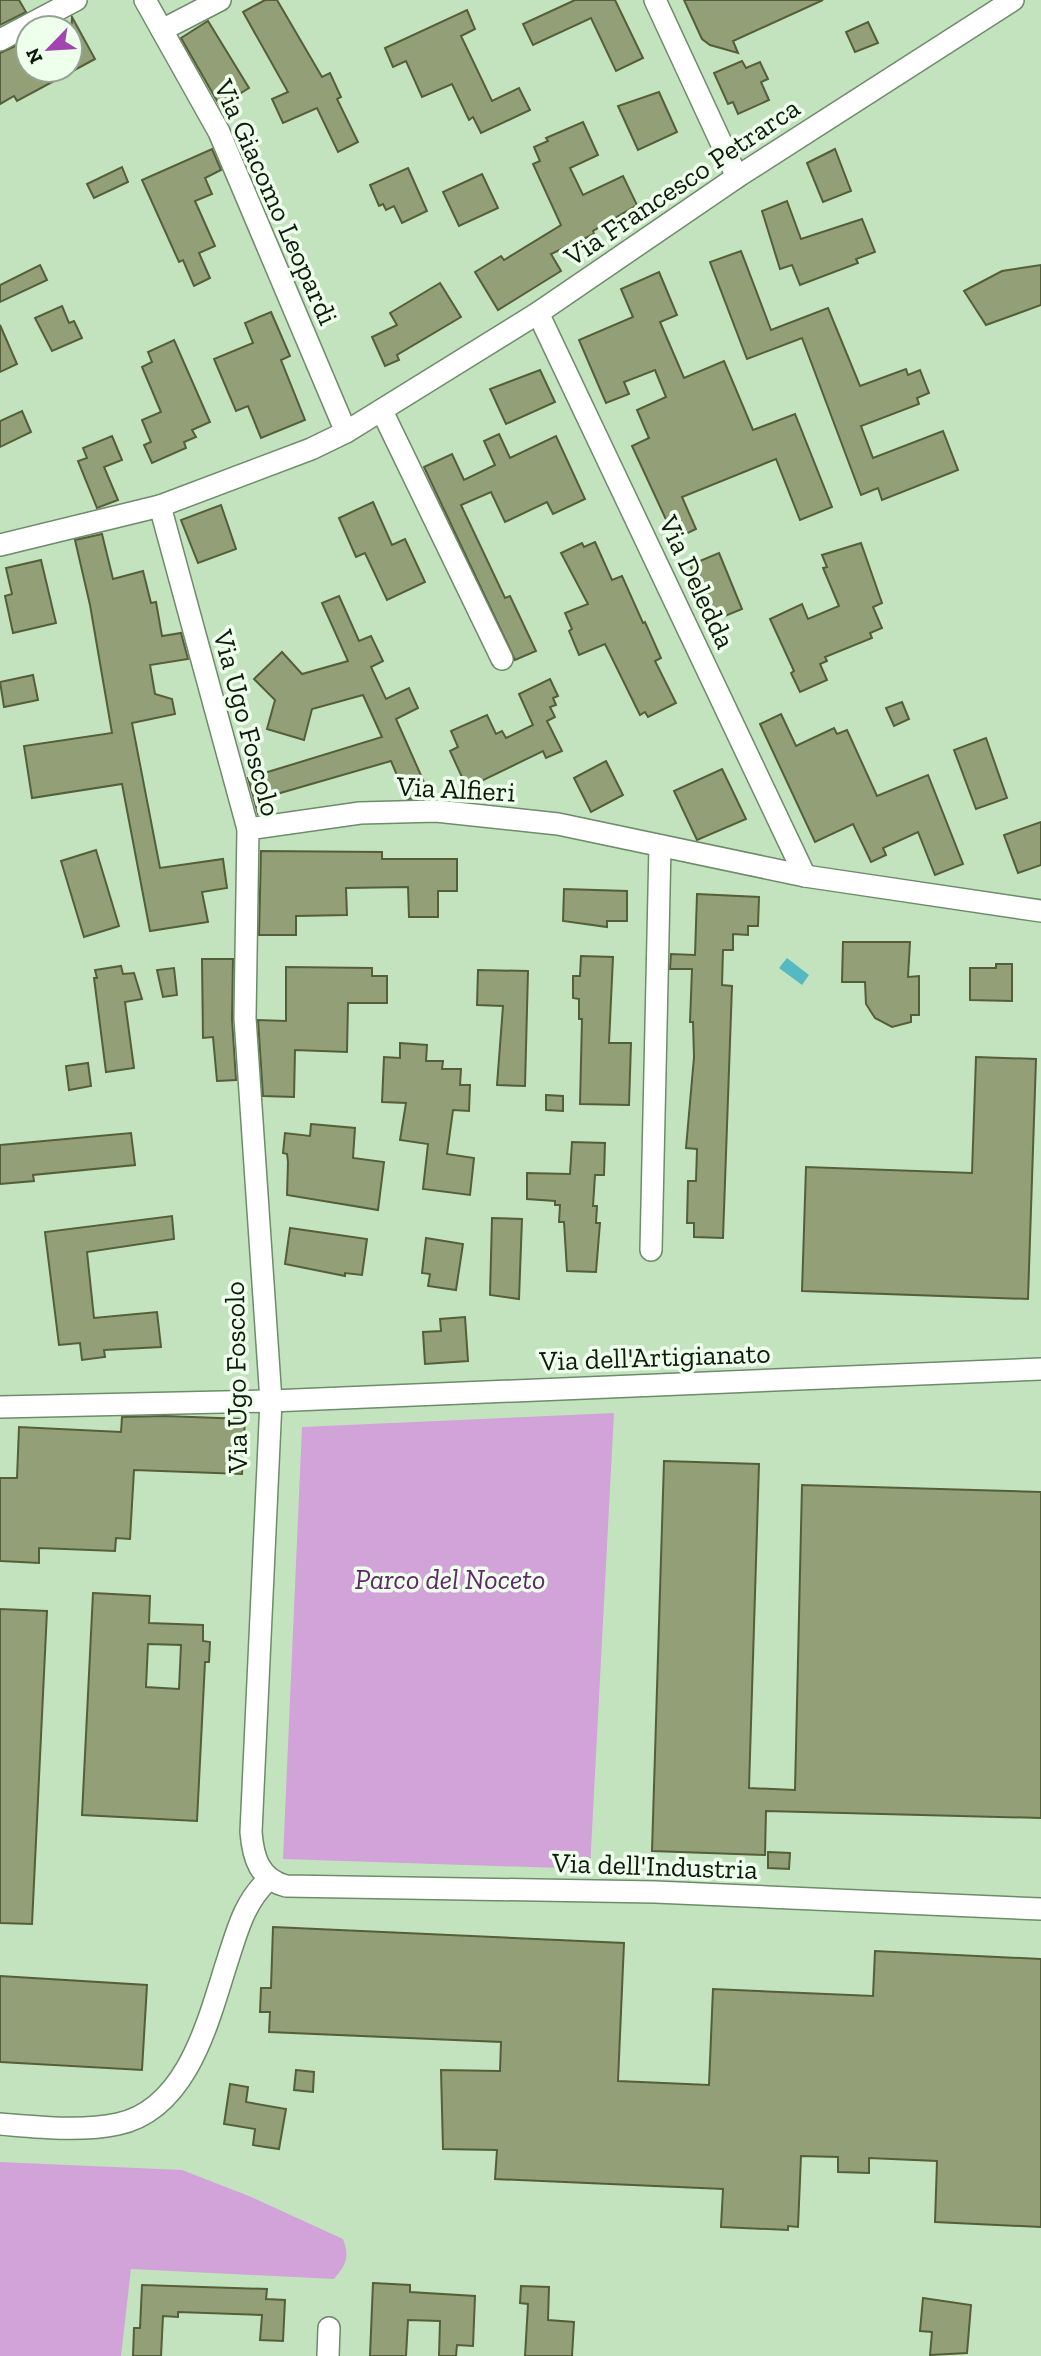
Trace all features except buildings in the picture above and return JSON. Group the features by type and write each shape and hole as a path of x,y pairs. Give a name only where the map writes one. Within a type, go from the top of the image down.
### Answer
{"street":[{"path":"0,40 76,0"},
{"name":"Via Giacomo Leopardi","path":"145,0 219,132 346,432"},
{"path":"162,30 220,0"},
{"path":"655,0 737,177"},
{"name":"Via Francesco Petrarca","path":"0,545 160,506 311,449 346,432 538,313 737,177 1013,0"},
{"name":"Via Deledda","path":"538,313 805,876"},
{"path":"382,411 502,659"},
{"name":"Via Ugo Foscolo","path":"160,506 248,830 245,1010 271,1401 251,1832 255,1857 269,1879"},
{"name":"Via Alfieri","path":"248,830 360,813 436,811 558,824 805,876 1041,911"},
{"path":"651,1250 660,846"},
{"name":"Via dell'Artigianato","path":"0,1407 271,1401 1041,1369"},
{"path":"0,2124 75,2127 116,2125 138,2117 158,2102 176,2083 193,2056 246,1908 254,1894 269,1879"},
{"name":"Via dell'Industria","path":"269,1879 297,1887 655,1892 1041,1909"},
{"path":"328,2356 329,2328"}],"green space":[{"name":"Parco del Noceto","path":"614,1413 590,1869 283,1859 302,1427"},
{"path":"0,2162 182,2170 249,2196 343,2239 346,2260 334,2279 131,2269 121,2356 0,2356"}],"water":[{"path":"787,958 809,975 802,985 779,968"}]}
